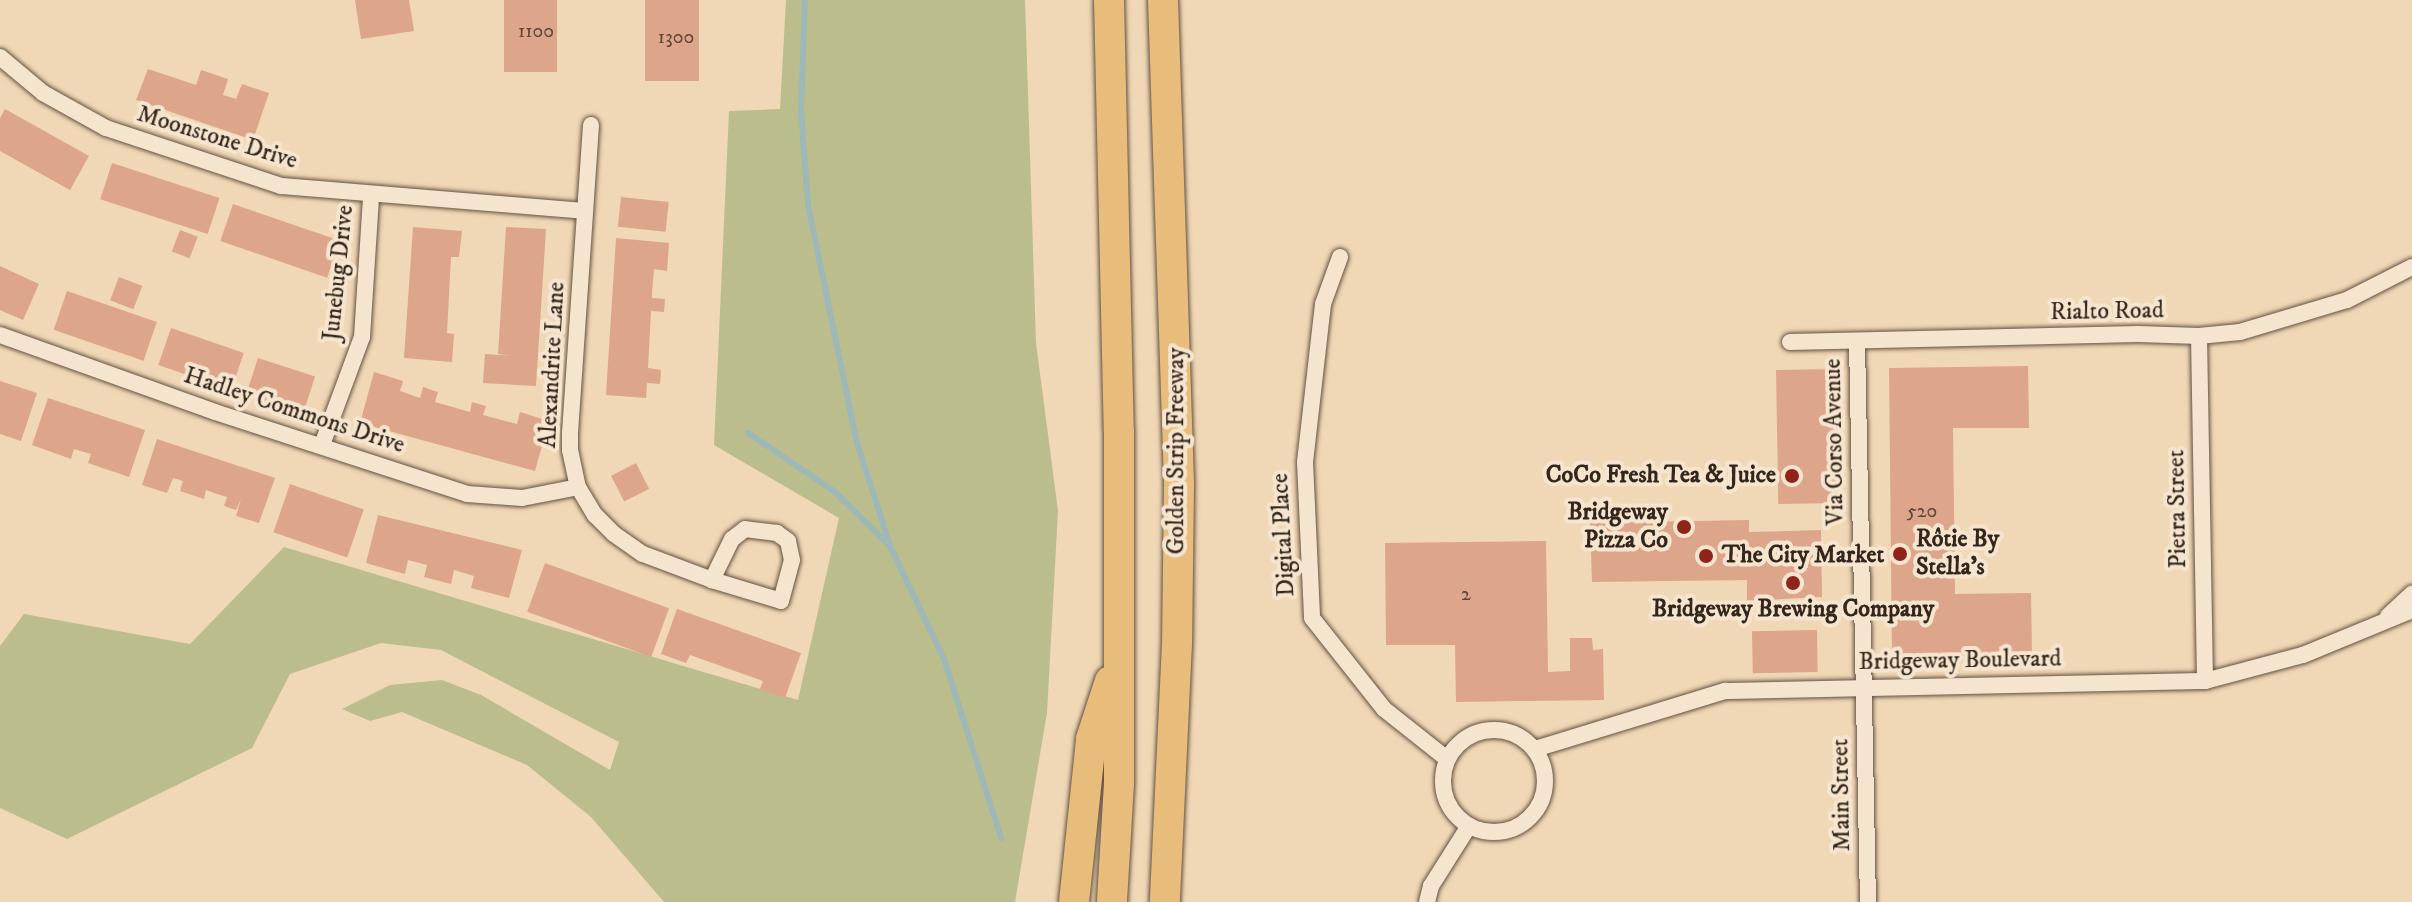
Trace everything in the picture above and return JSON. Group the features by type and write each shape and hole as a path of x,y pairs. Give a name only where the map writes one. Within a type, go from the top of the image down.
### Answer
{"highway":[{"path":"1109,0 1117,297 1119,783 1112,902"},
{"name":"Golden Strip Freeway","path":"1163,0 1179,485 1167,902"},
{"path":"1074,902 1091,739 1118,657"}],"street":[{"name":"Moonstone Drive","path":"0,57 43,93 106,128 281,186 371,196 585,211"},
{"name":"Alexandrite Lane","path":"591,125 570,433 578,487 595,515 623,541 643,554 712,580 781,601 792,560 788,541 777,533 745,529 732,539 712,580"},
{"name":"Junebug Drive","path":"322,445 362,337 371,196"},
{"name":"Digital Place","path":"1340,257 1323,304 1305,462 1312,618 1384,709 1447,759"},
{"name":"Rialto Road","path":"1790,342 2138,334 2199,336 2240,332 2282,322 2347,300 2412,267"},
{"name":"Hadley Commons Drive","path":"0,335 215,412 467,494 522,498 578,487"},
{"name":"Pietra Street","path":"2199,336 2205,681"},
{"name":"Via Corso Avenue","path":"1857,341 1865,687"},
{"name":"Bridgeway Boulevard","path":"2384,619 2412,594"},
{"name":"Bridgeway Boulevard","path":"1535,749 1725,691 2205,681 2303,655 2412,610"},
{"name":"Main Street","path":"1865,687 1868,902"},
{"path":"1488,729 1514,734 1535,749 1543,764 1546,782 1542,799 1533,814 1520,825 1503,831 1486,832 1469,826 1447,804 1442,774 1447,759 1464,739 1488,729"},
{"path":"1427,902 1431,886 1469,826"}],"green space":[{"path":"786,0 1025,0 1036,343 1058,511 1047,713 1015,902 664,902 591,817 527,765 402,712 370,721 342,709 390,685 442,680 481,695 610,770 619,742 441,650 381,643 290,674 252,748 67,839 0,808 0,646 24,614 190,644 284,547 798,700 839,518 714,445 729,111 780,109"}],"building":[{"path":"355,0 409,0 414,31 361,39"},
{"path":"504,0 557,0 557,72 504,72"},
{"path":"645,0 699,0 699,81 645,81"},
{"path":"148,69 196,85 201,70 228,79 223,95 236,99 242,84 269,93 253,140 136,100"},
{"path":"5,109 89,156 70,190 0,151 0,118"},
{"path":"112,163 219,198 208,234 100,199"},
{"path":"621,197 669,202 666,232 618,227"},
{"path":"233,204 340,241 327,278 220,241"},
{"path":"413,227 462,231 459,257 451,257 447,333 454,334 452,362 404,358"},
{"path":"506,227 546,229 536,386 483,383 485,354 512,356 498,354"},
{"path":"180,230 198,237 189,258 172,251"},
{"path":"616,238 669,243 667,271 654,269 652,293 652,298 665,299 664,312 651,311 648,368 661,370 660,384 647,383 646,398 606,395"},
{"path":"0,266 39,284 23,320 0,310"},
{"path":"119,277 142,286 133,309 110,300"},
{"path":"67,291 157,322 143,361 54,330"},
{"path":"171,328 244,353 231,390 158,365"},
{"path":"258,358 315,377 303,414 246,395"},
{"path":"2028,366 2029,428 1953,428 1955,594 2031,593 2032,655 1892,657 1889,368"},
{"path":"1835,369 1837,503 1778,504 1776,370"},
{"path":"374,372 403,381 400,391 420,398 423,387 438,392 435,402 470,412 472,402 486,406 483,415 517,424 520,412 549,421 535,471 360,423"},
{"path":"0,381 37,393 21,441 0,434"},
{"path":"48,398 145,430 129,477 88,463 91,454 74,449 71,459 32,445"},
{"path":"157,439 275,478 259,523 236,516 241,499 236,510 224,506 227,497 206,490 204,499 180,491 183,481 173,478 167,493 142,485"},
{"path":"636,463 649,489 624,502 611,476"},
{"path":"290,484 364,509 347,558 273,532"},
{"path":"378,515 522,550 509,598 471,588 474,576 454,570 451,584 424,577 427,565 408,560 405,574 366,563"},
{"name":"The City Market","path":"1749,520 1749,532 1821,530 1822,597 1747,601 1747,580 1592,582 1590,523"},
{"path":"1546,541 1548,672 1570,671 1570,638 1592,638 1593,650 1603,649 1604,700 1456,702 1455,645 1386,645 1385,543"},
{"path":"545,563 669,608 651,657 527,612"},
{"path":"677,609 801,653 785,698 760,689 763,681 690,655 686,663 661,654"},
{"path":"1817,630 1818,672 1753,673 1752,631"}],"waterway":[{"path":"805,0 801,111 808,205 857,443 891,548 944,659 1001,838"},
{"path":"748,433 834,491 889,545"}],"place":[{"name":"CoCo Fresh Tea & Juice","path":"1792,476"},
{"name":"Bridgeway Pizza Co","path":"1684,527"},
{"name":"Rôtie By Stella's","path":"1900,554"},
{"name":"The City Market","path":"1706,556"},
{"name":"Bridgeway Brewing Company","path":"1793,583"}]}
